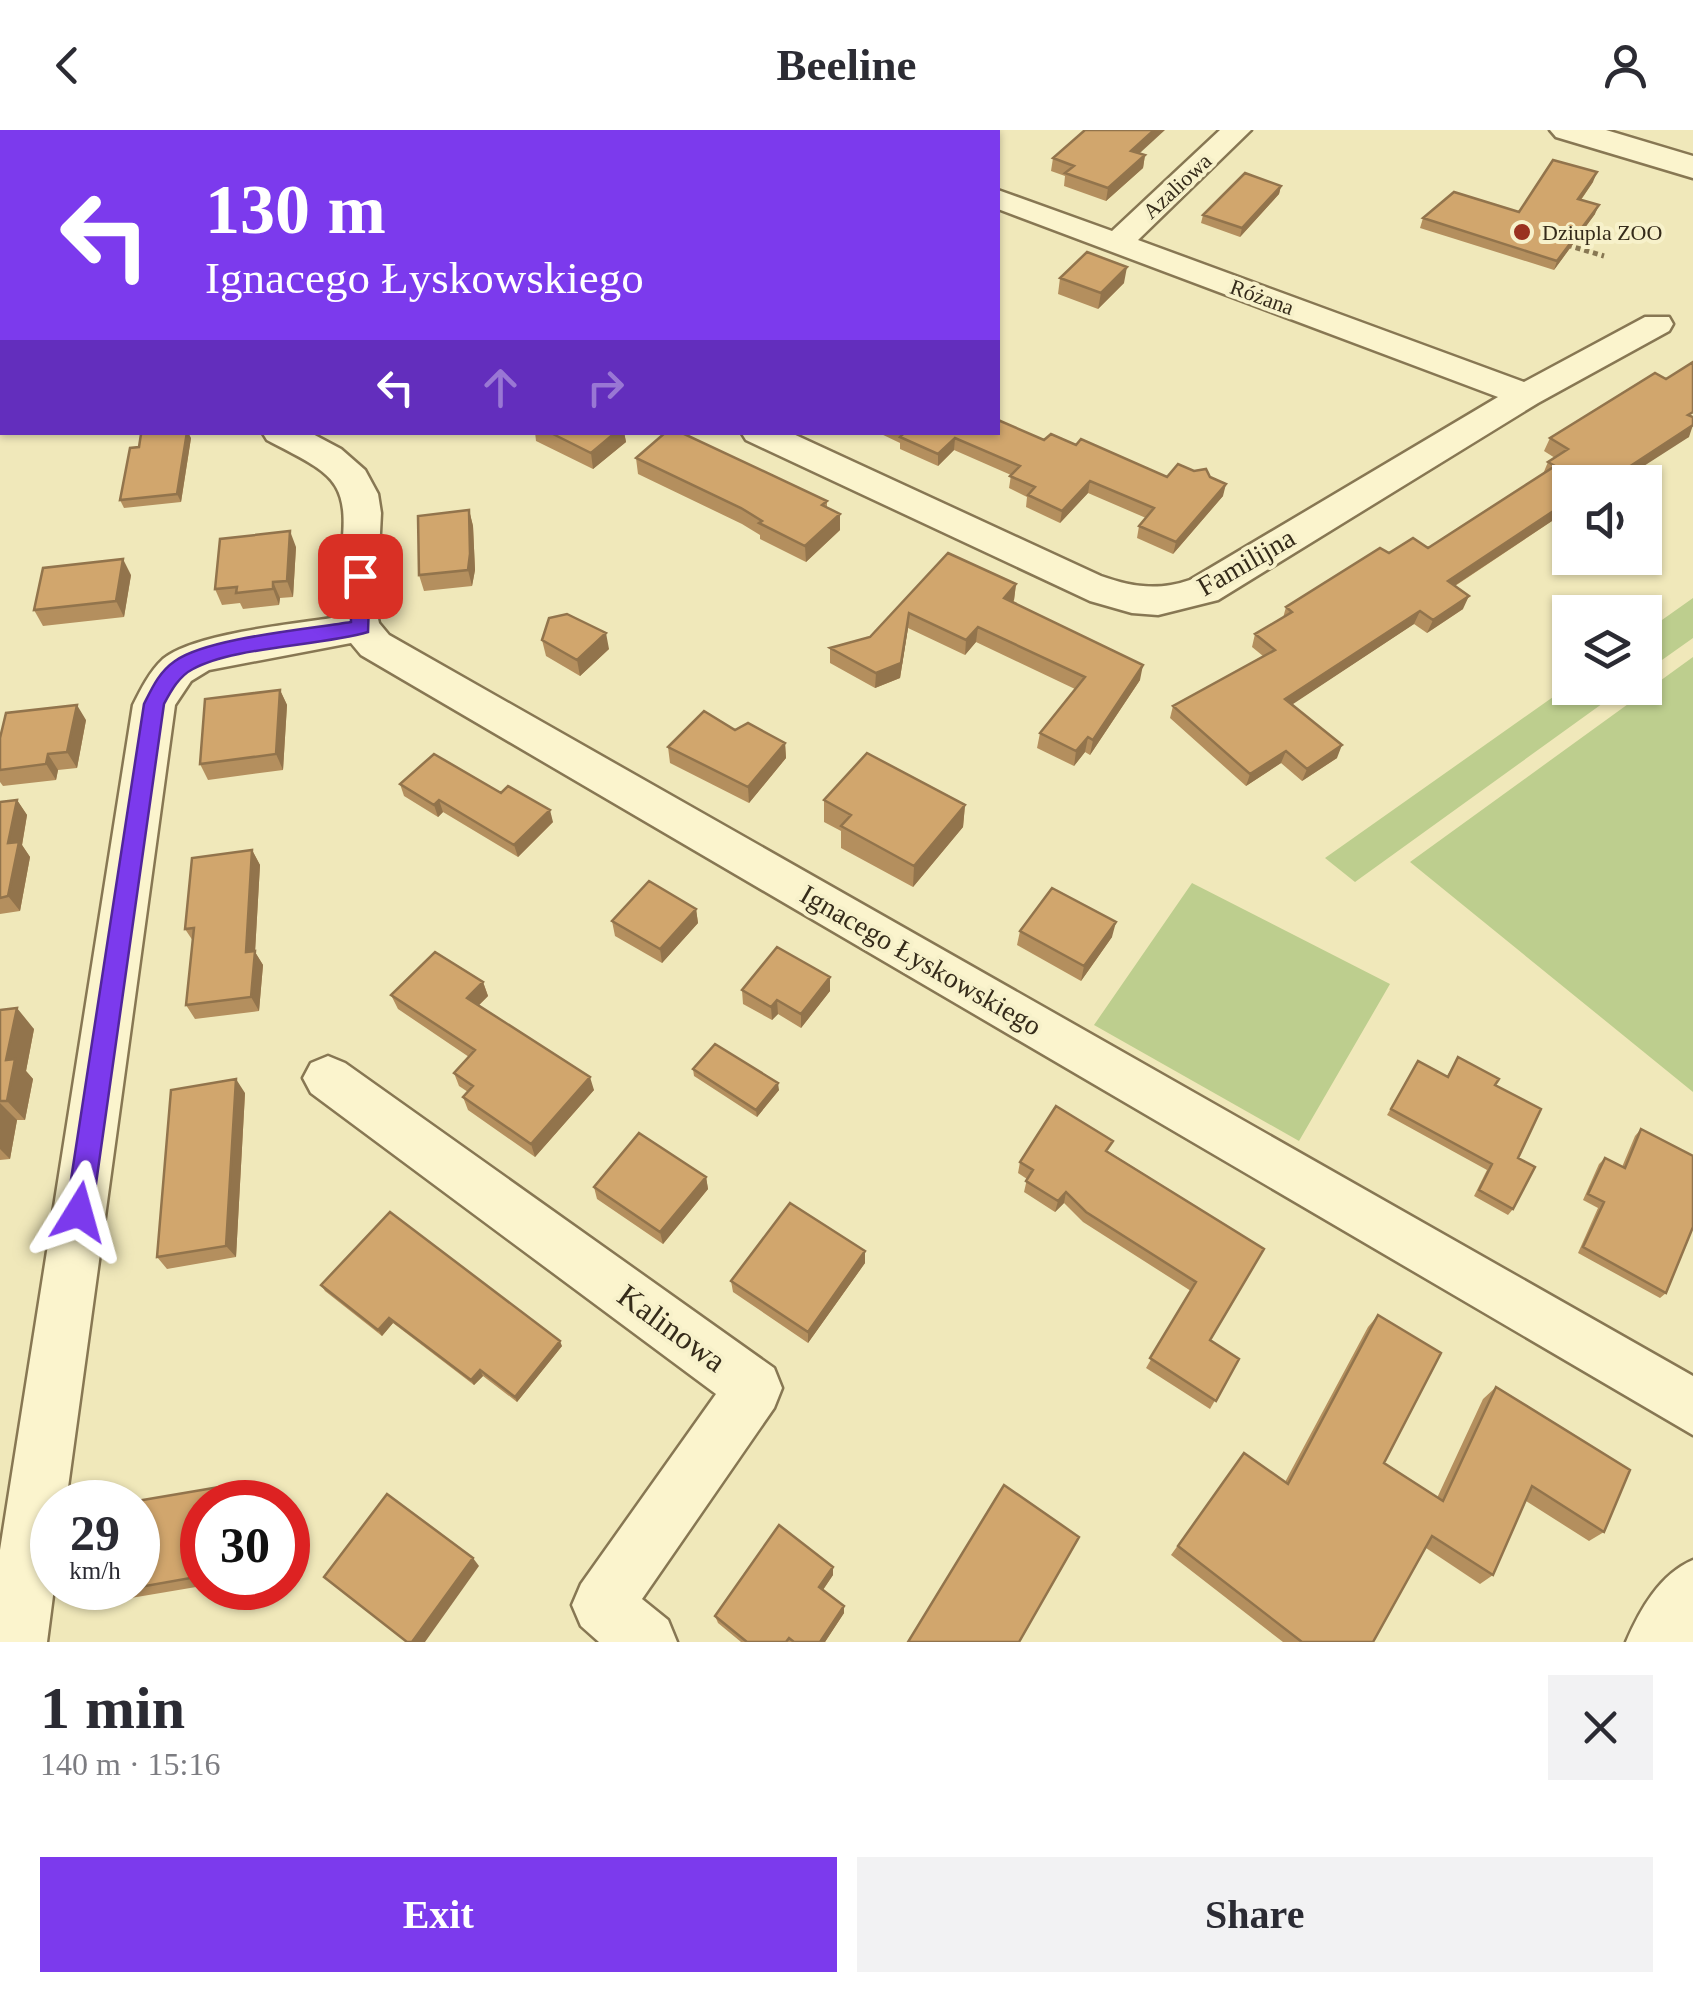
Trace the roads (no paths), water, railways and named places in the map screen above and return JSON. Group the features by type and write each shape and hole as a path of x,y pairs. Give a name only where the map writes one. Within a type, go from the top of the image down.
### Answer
{"street":[{"name":"Azaliowa","path":"1117,243 1237,130"},
{"path":"1568,130 1693,168"},
{"name":"Różana","path":"1000,200 1526,394"},
{"name":"Familijna","path":"764,435 1087,585 1126,600 1168,603 1204,590 1526,394 1657,324"},
{"path":"16,1642 154,704 165,682 184,664 216,653 360,627 362,498 351,477 333,460 285,435"},
{"name":"Ignacego Łyskowskiego","path":"360,627 394,657 1693,1407"},
{"name":"Kalinowa","path":"328,1078 754,1388 602,1606 646,1642"},
{"path":"1658,1642 1693,1590"}],"place":[{"name":"Dziupla ZOO","path":"1522,232"}]}
